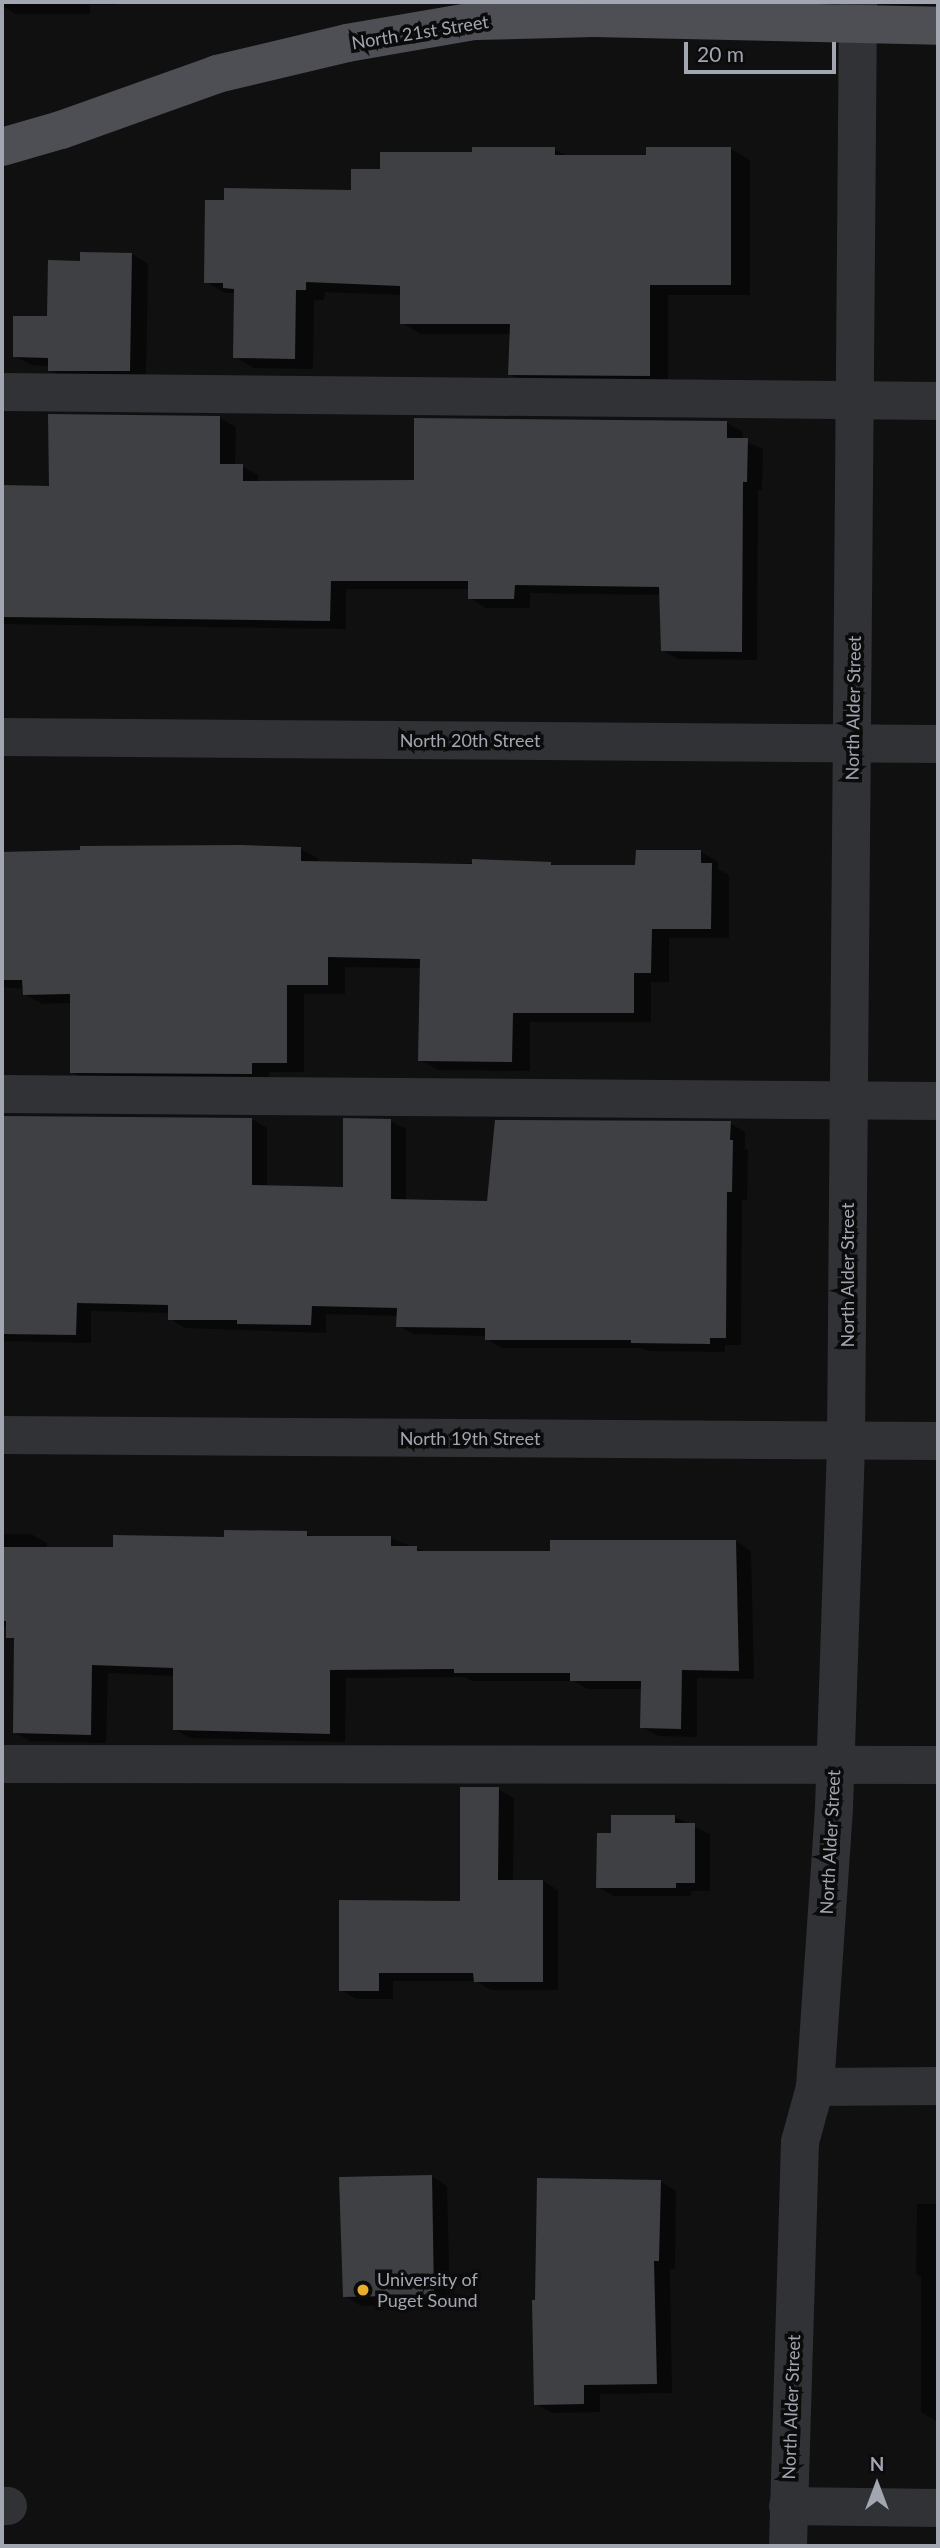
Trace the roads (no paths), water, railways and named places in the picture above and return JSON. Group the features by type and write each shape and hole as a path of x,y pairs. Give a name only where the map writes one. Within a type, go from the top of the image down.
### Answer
{"main road":[{"name":"North 21st Street","path":"2,147 61,130 217,74 347,43 475,21 858,13 938,26"}],"street":[{"name":"North Alder Street","path":"788,2546 800,2142 815,2087 834,1808 833,1763 846,1440 858,13"},
{"path":"2,392 938,401"},
{"name":"North 20th Street","path":"2,737 938,744"},
{"path":"2,1094 938,1101"},
{"name":"North 19th Street","path":"2,1435 938,1441"},
{"path":"2,1764 938,1765"},
{"path":"815,2087 938,2086"},
{"path":"788,2506 938,2508"}],"place":[{"name":"University of Puget Sound","path":"363,2290"}]}
